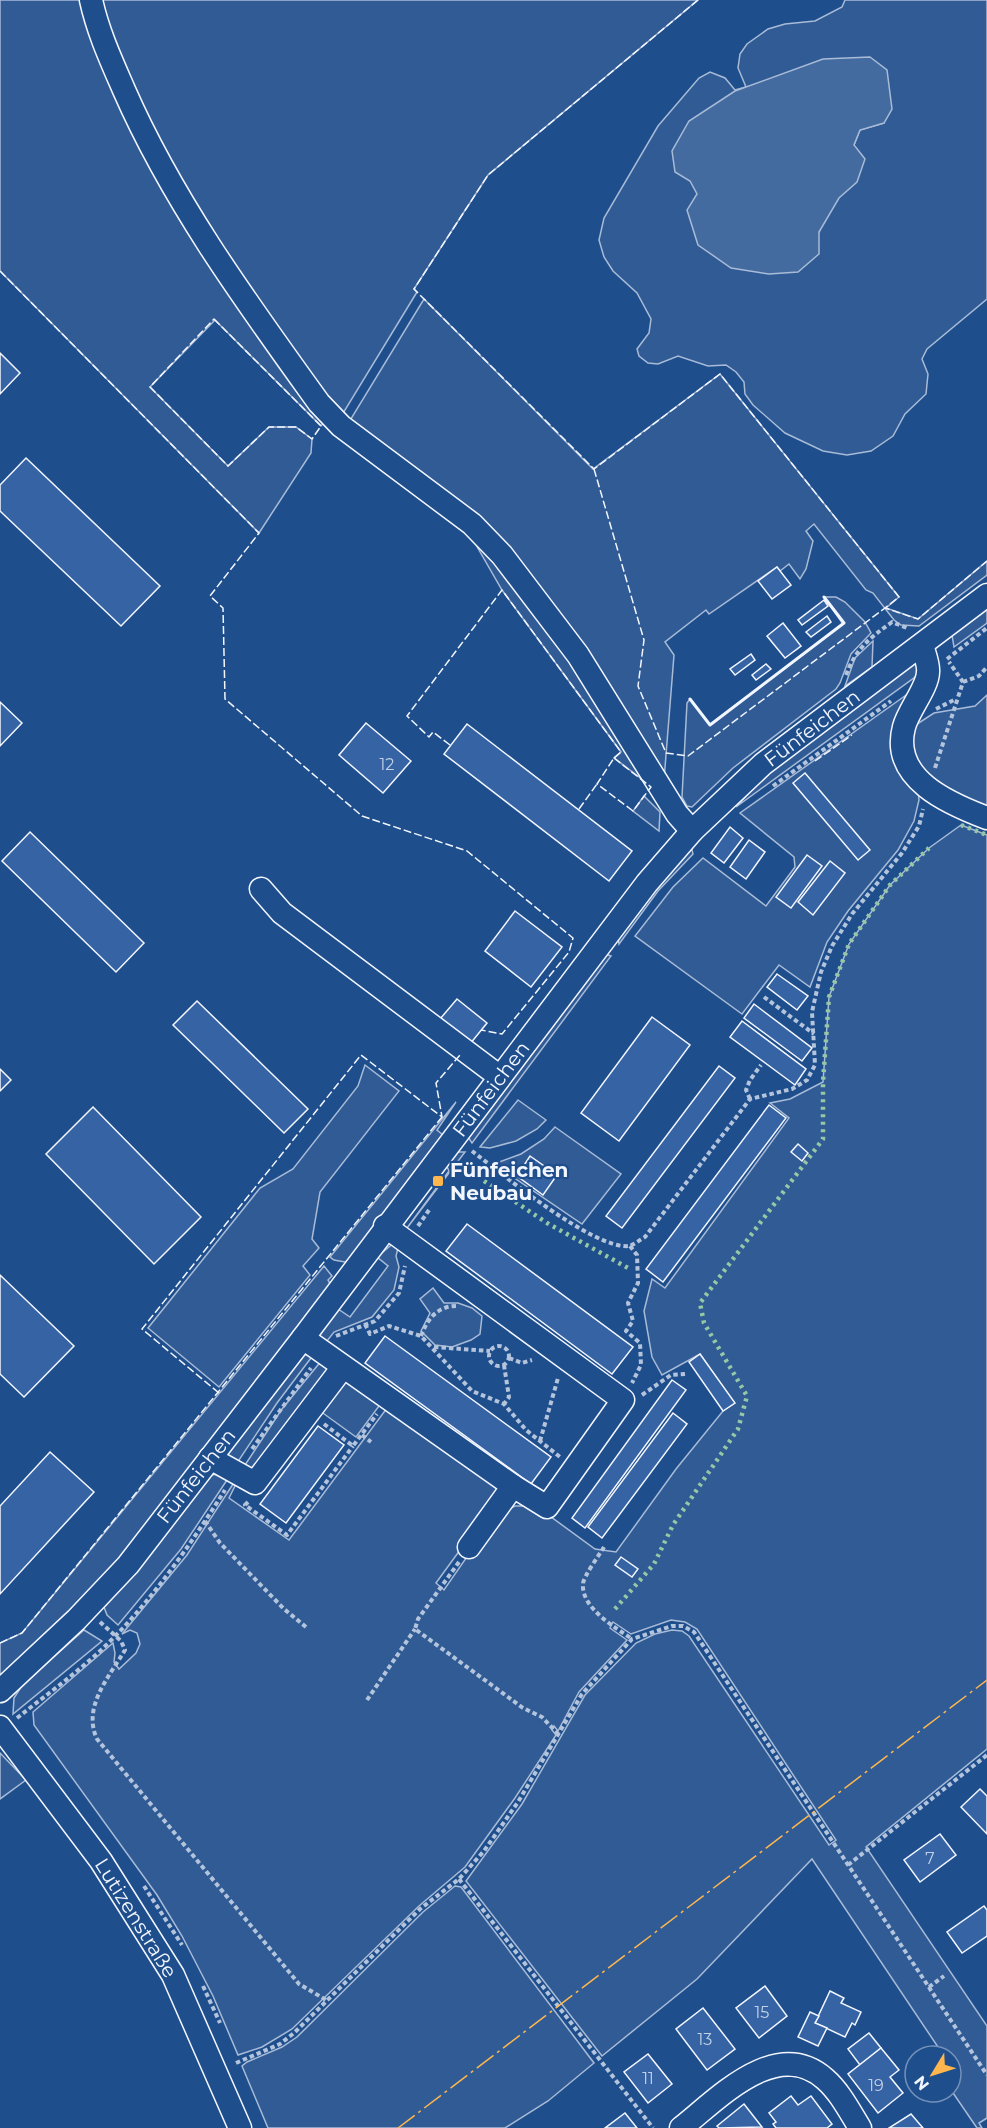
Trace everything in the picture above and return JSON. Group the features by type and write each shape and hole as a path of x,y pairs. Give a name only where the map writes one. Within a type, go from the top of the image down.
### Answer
{"street":[{"path":"91,0 102,39 148,146 172,187 319,403 341,426 472,524 502,555 578,655 677,814 692,831"},
{"name":"Fünfeichen","path":"0,1691 76,1620 128,1565 647,883 692,831 763,764 987,595"},
{"path":"922,645 929,673 904,728 903,750 922,786 954,806 987,818"},
{"path":"261,889 282,913 500,1077"},
{"path":"303,1338 547,1508 623,1400 386,1226"},
{"path":"210,1458 245,1478 309,1413 344,1367"},
{"path":"470,1547 513,1486"},
{"name":"Lutizenstraße","path":"1,1729 101,1861 173,1975 240,2128"},
{"path":"681,2128 748,2076 767,2067 781,2065 811,2070 824,2078 860,2128"}],"path":[{"path":"929,673 987,628"},
{"path":"963,682 979,676 987,667"},
{"path":"766,791 894,699"},
{"path":"479,1141 472,1151 562,1218 607,1242 630,1246 645,1237 750,1099 792,1089 807,1080 815,1065 812,1012 821,972 832,946 852,914 902,854 919,826 926,799 922,786 932,778 957,699"},
{"path":"764,997 814,1034"},
{"path":"750,1099 746,1090 761,1065"},
{"path":"623,1400 641,1365 640,1344 626,1331 633,1321 628,1303 638,1283 637,1255 630,1246"},
{"path":"421,1336 433,1315 445,1306 464,1308"},
{"path":"365,1324 370,1334 389,1326 421,1336 472,1391 504,1404 540,1441 575,1468"},
{"path":"433,1347 490,1351 498,1346 507,1349 509,1358 504,1365 509,1397 504,1404"},
{"path":"490,1351 492,1364 504,1365"},
{"path":"1,1729 99,1653 115,1636 185,1552 205,1521 245,1478 280,1407 323,1352"},
{"path":"540,1441 564,1357"},
{"path":"623,1400 645,1395 671,1375 686,1374"},
{"path":"245,1478 257,1489 245,1505 287,1535 388,1399"},
{"path":"309,1413 353,1446"},
{"path":"362,1435 371,1442"},
{"path":"205,1521 220,1543 284,1609 306,1627"},
{"path":"367,1700 415,1629 418,1619 470,1547"},
{"path":"604,1547 587,1573 583,1583 584,1593 609,1622 632,1639"},
{"path":"236,2063 280,2044 328,2001 420,1909 459,1879 491,1841 559,1735 582,1694 632,1639 672,1626 683,1626 694,1632 987,2075"},
{"path":"415,1629 523,1708 542,1717 559,1735"},
{"path":"115,1636 125,1650 98,1696 91,1716 97,1739 299,1984 328,2001"},
{"path":"848,1865 987,1755"},
{"path":"459,1879 653,2128"},
{"path":"929,1987 944,1976"}],"shaded area":[{"path":"0,0 84,0 96,42 326,420 321,426 215,320 150,387 228,466 269,427 296,427 312,439 311,453 259,533 0,271"},
{"path":"98,0 698,0 488,175 414,289 417,292 342,415 294,358 155,140"},
{"path":"845,0 987,0 987,299 927,349 922,359 928,374 926,394 905,414 893,436 871,451 847,455 823,451 785,433 753,405 745,394 744,382 726,365 708,366 678,356 658,364 648,363 639,356 637,349 649,333 651,319 637,293 613,271 604,257 599,240 604,218 658,126 699,78 710,72 725,78 735,90 746,87 738,68 740,54 747,44 768,29 785,24 815,21 842,7","holes":["879,81 884,123 860,130 819,232 769,274"]},
{"path":"870,57 887,70 892,109 884,123 860,130 854,145 865,159 857,182 839,198 819,232 819,254 798,272 769,274 731,268 698,245 687,210 697,194 690,181 675,172 672,151 689,121 735,91 823,59"},
{"path":"424,299 593,469 720,374 899,597 886,608 918,619 987,561 987,575 919,626 901,625 894,620 873,593 866,590 814,524 806,531 813,541 806,569 800,579 789,564 780,571 777,567 709,614 706,610 665,642 674,655 664,780 512,553 349,422"},
{"path":"468,531 485,545 596,697 651,786 614,758 621,752 502,590"},
{"path":"824,597 836,597 845,602 865,622 871,633 851,654 840,683 836,689 733,768 692,807 687,806 682,797 687,703 690,699 710,725 843,624"},
{"path":"987,609 987,623 954,647 952,635"},
{"path":"873,641 872,667 845,686 855,658"},
{"path":"910,663 916,664 922,672 736,807 768,773"},
{"path":"909,693 919,800 914,821 898,850 848,911 827,942 810,987 779,965 742,1014 635,936 673,887 703,858 766,906 795,867 794,857 740,813"},
{"path":"987,695 987,810 959,801 915,765 911,728 934,713 975,706"},
{"path":"644,796 660,812 659,831 633,811"},
{"path":"961,825 987,835 987,1749 866,1847 987,2026 987,2118 979,2123 982,2128 977,2128 961,2104 963,2104 963,2044 936,2044 812,1859 697,1979 602,2056 466,1881 522,1804 585,1695 636,1643 655,1634 672,1630 682,1631 689,1636 829,1845 836,1840 697,1629 685,1622 671,1620 631,1634 613,1622 610,1628 627,1640 579,1692 558,1731 554,1726 552,1730 556,1735 515,1798 465,1867 419,1906 292,2029 262,2047 238,2055 213,1996 182,1936 157,1895 34,1725 33,1712 113,1643 114,1662 119,1669 136,1653 140,1644 137,1633 130,1630 122,1634 187,1555 235,1481 236,1484 229,1498 289,1540 387,1408 497,1488 498,1496 495,1502 436,1583 444,1590 496,1515 515,1506 536,1506 595,1549 616,1552 676,1469 723,1411 734,1403 700,1354 662,1375 652,1357 644,1311 652,1279 665,1288 789,1118 770,1103 790,1099 823,1082 829,997 849,944 890,885 929,848"},
{"path":"691,846 693,854 658,891 619,944 618,937"},
{"path":"605,954 611,956 472,1143 468,1137"},
{"path":"365,1065 399,1091 320,1192 312,1239 319,1248 303,1266 310,1275 219,1387 148,1328 260,1188 293,1169 358,1086"},
{"path":"518,1100 546,1120 537,1129 516,1141 490,1148 480,1147"},
{"path":"456,1102 437,1130 443,1135 351,1258 345,1262 330,1257"},
{"path":"555,1127 621,1174 582,1224 494,1164 521,1154 544,1139"},
{"path":"457,1152 465,1152 407,1228 449,1171 446,1165"},
{"path":"395,1242 399,1244 396,1256 399,1267 394,1290 372,1317 334,1332 323,1346 317,1336 338,1309 350,1317 388,1266 377,1257"},
{"path":"324,1266 332,1276 328,1280 331,1285 120,1557 69,1615 7,1672 0,1674 0,1643 22,1633"},
{"path":"433,1288 444,1303 458,1303 472,1308 482,1316 480,1334 452,1347 435,1345 421,1331 430,1313 420,1299"},
{"path":"314,1354 277,1403 233,1469 224,1458 302,1355"},
{"path":"322,1360 329,1368 256,1464 249,1471 241,1471 282,1409"},
{"path":"349,1378 382,1402 356,1437 320,1411"},
{"path":"222,1474 229,1477 181,1549 118,1625 107,1615 104,1607 136,1572 210,1475"},
{"path":"84,1630 102,1641 13,1714 14,1698 23,1684"},
{"path":"0,1753 26,1780 0,1799"},
{"path":"455,1886 461,1887 594,2063 548,2101 505,2128 268,2128 242,2066 282,2047 297,2037 423,1912"}],"building":[{"path":"0,353 20,373 0,394"},
{"path":"26,458 160,586 121,626 0,511 0,485"},
{"path":"777,567 791,585 772,599 758,581"},
{"path":"824,600 828,606 802,625 798,620"},
{"path":"827,616 831,622 811,637 806,632"},
{"path":"783,623 801,646 785,658 767,636"},
{"path":"751,654 755,660 735,675 730,669"},
{"path":"766,664 771,669 756,680 752,675"},
{"path":"0,702 22,723 0,746"},
{"path":"366,723 411,761 383,793 339,755"},
{"path":"467,724 632,851 609,881 444,754"},
{"path":"805,773 870,850 858,860 793,783"},
{"path":"730,827 743,838 724,863 711,853"},
{"path":"30,832 144,943 116,972 2,861"},
{"path":"749,840 765,852 746,879 730,867"},
{"path":"807,855 822,866 791,908 776,897"},
{"path":"830,861 845,873 813,915 798,902"},
{"path":"515,911 562,947 531,987 485,951"},
{"path":"777,974 808,996 797,1010 767,987"},
{"path":"457,999 487,1023 470,1044 440,1019"},
{"path":"197,1001 308,1109 284,1133 173,1025"},
{"path":"754,1004 812,1048 802,1061 744,1018"},
{"path":"652,1017 690,1045 619,1141 581,1113"},
{"path":"742,1021 806,1069 795,1085 730,1037"},
{"path":"719,1066 735,1078 622,1228 606,1216"},
{"path":"0,1069 11,1080 0,1091"},
{"path":"769,1105 786,1118 663,1282 646,1269"},
{"path":"93,1107 201,1217 154,1264 46,1154"},
{"path":"798,1144 808,1153 802,1161 791,1152"},
{"path":"530,1156 557,1175 543,1195 517,1176"},
{"path":"467,1224 633,1347 612,1374 446,1251"},
{"path":"0,1275 74,1346 24,1397 0,1374"},
{"path":"385,1336 551,1457 531,1484 365,1363"},
{"path":"700,1354 735,1403 723,1411 689,1362"},
{"path":"672,1380 686,1390 585,1528 572,1518"},
{"path":"673,1413 687,1424 602,1538 588,1527"},
{"path":"318,1426 344,1445 286,1523 260,1504"},
{"path":"50,1452 94,1492 0,1594 0,1506"},
{"path":"621,1557 638,1569 632,1577 615,1565"},
{"path":"980,1789 987,1796 987,1834 961,1807"},
{"path":"940,1834 956,1855 920,1882 904,1860"},
{"path":"984,1906 987,1910 987,1936 962,1953 947,1932"},
{"path":"765,1986 787,2016 759,2038 736,2008"},
{"path":"830,1991 844,1998 841,2003 861,2012 855,2025 852,2023 845,2037 815,2023"},
{"path":"703,2008 735,2049 707,2070 676,2029"},
{"path":"810,2012 819,2016 815,2023 827,2028 818,2046 798,2037"},
{"path":"869,2033 881,2048 860,2065 848,2049"},
{"path":"881,2048 899,2070 890,2077 903,2093 878,2113 848,2074"},
{"path":"648,2054 672,2084 648,2103 624,2072"},
{"path":"791,2096 798,2105 811,2096 832,2124 827,2128 776,2128 773,2124 776,2122 769,2113"},
{"path":"744,2104 762,2127 719,2128 717,2126"},
{"path":"625,2113 637,2128 605,2128"},
{"path":"911,2114 923,2128 889,2128"}],"hedge":[{"path":"961,825 987,835"},
{"path":"615,1609 654,1564 673,1525 738,1429 747,1396 704,1323 700,1303 823,1139 823,1082 829,997 849,944 890,885 929,848"},
{"path":"484,1181 547,1223 628,1268"}],"fence":[{"path":"698,0 488,175 414,289 594,469 720,374 899,597 885,608 918,619 987,561"},
{"path":"0,271 259,533 210,596 223,608 225,699 362,816 467,851 573,938 569,952 502,1034 481,1030"},
{"path":"214,319 321,426 312,439 296,427 269,427 228,466 150,387 214,319"},
{"path":"594,469 644,640 638,686 666,753 688,756 885,608"},
{"path":"450,745 433,732 429,737 407,716 502,590 621,752 614,758"},
{"path":"815,761 852,735"},
{"path":"614,758 651,787 633,811 597,784 614,758"},
{"path":"579,809 597,784"},
{"path":"219,1393 142,1329 361,1055 442,1117 436,1083 460,1055"},
{"path":"0,1643 22,1633 442,1117"}],"wall":[{"path":"690,699 710,725 844,623 824,597"}],"power":[{"path":"398,2128 987,1680"}],"place":[{"name":"Fünfeichen Neubau","path":"438,1181"}]}
